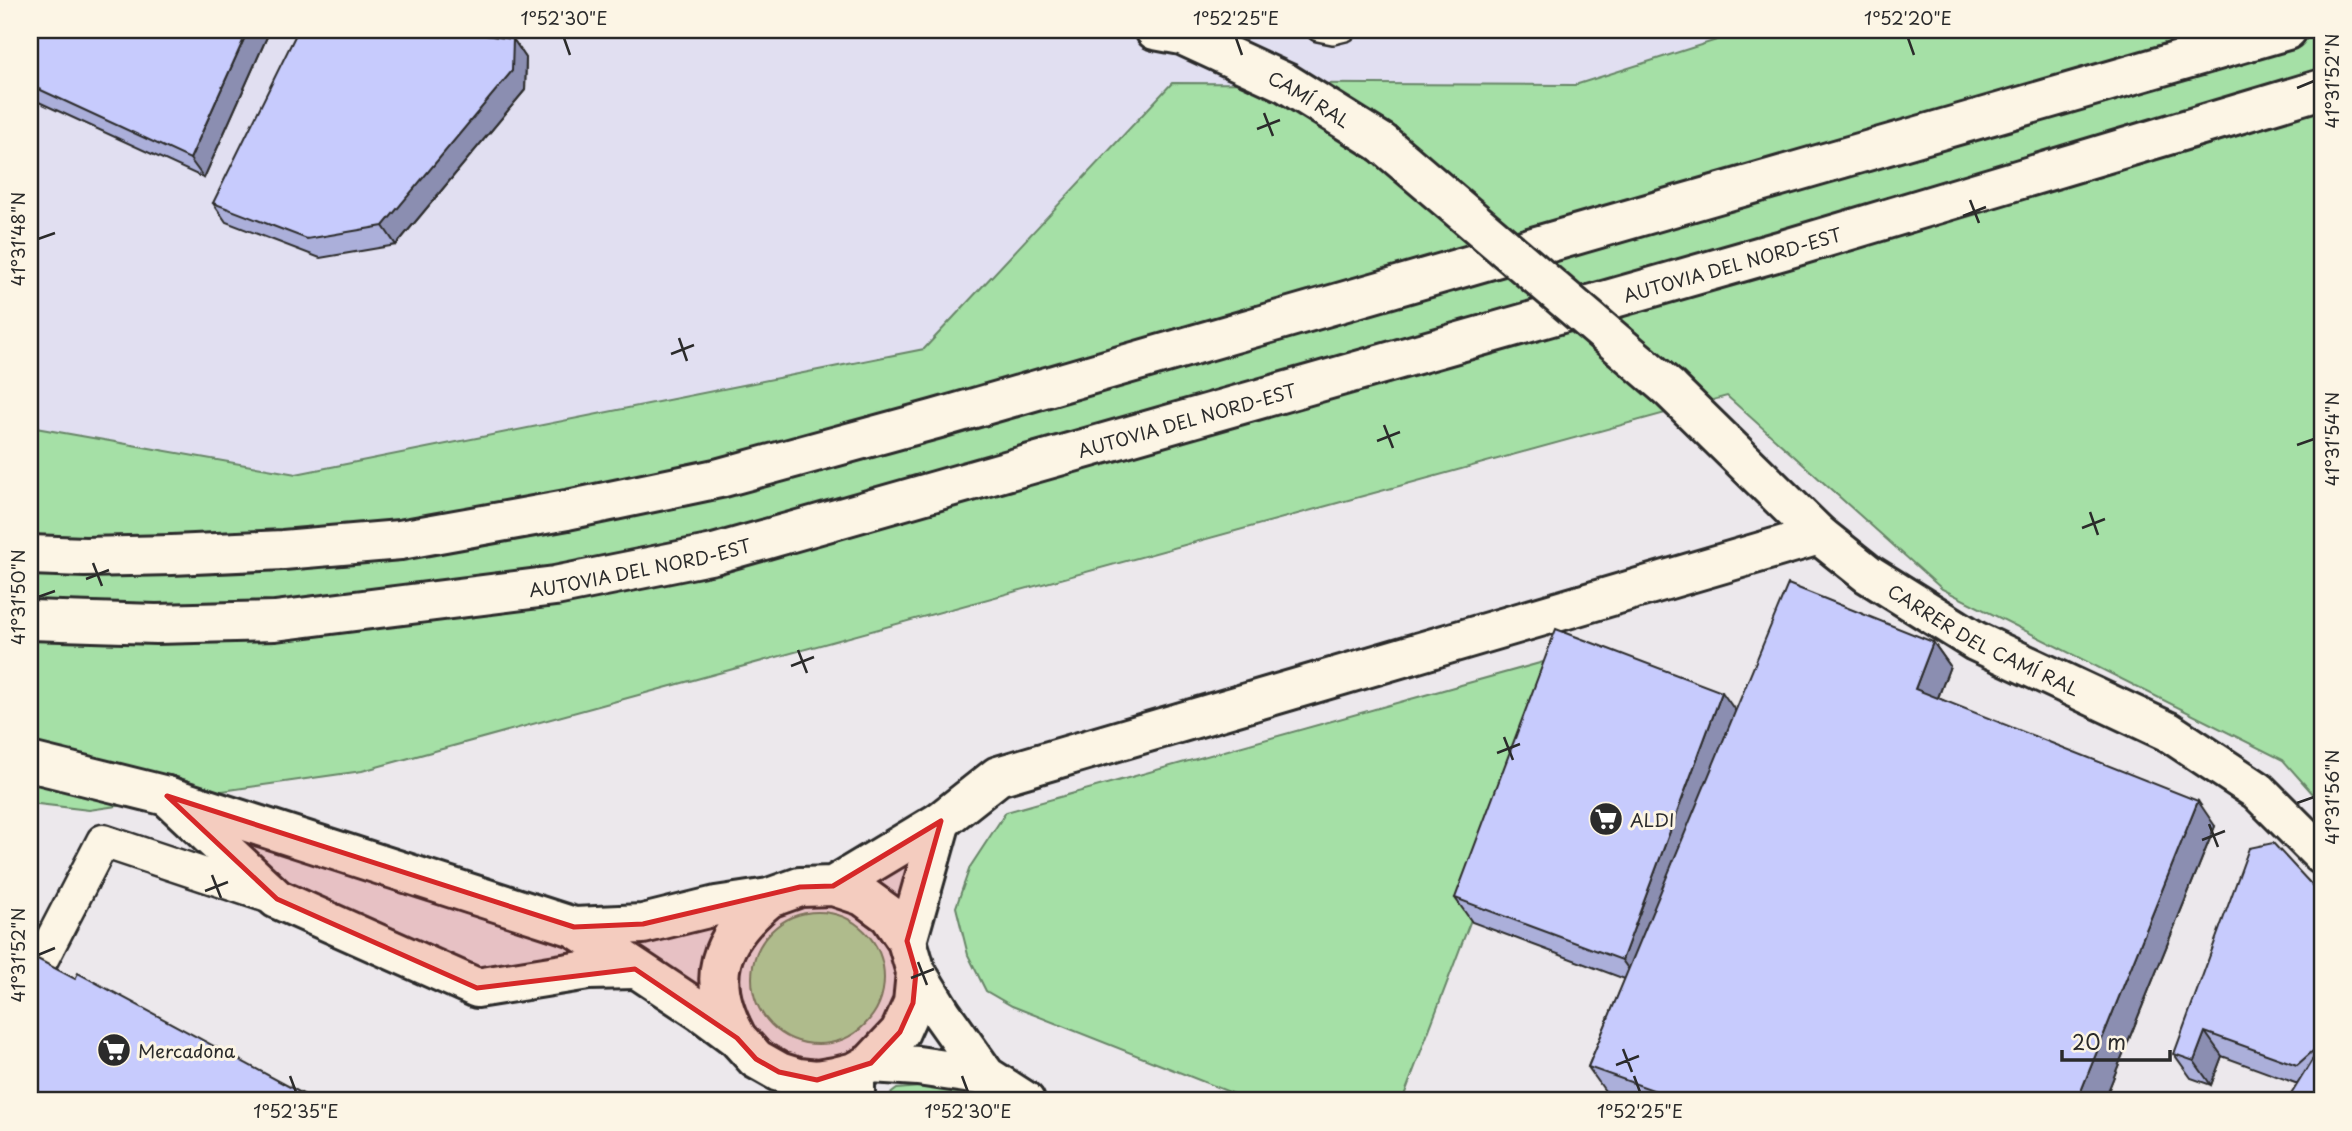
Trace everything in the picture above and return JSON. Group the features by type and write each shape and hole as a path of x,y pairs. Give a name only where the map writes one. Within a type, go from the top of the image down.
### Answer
{"main road":[{"path":"30,555 85,557 186,554 283,550 400,540 567,510 720,478 936,419 2287,30"},
{"name":"CAMÍ RAL","path":"1174,31 1286,83 1382,143 1669,388"},
{"name":"AUTOVIA DEL NORD-EST","path":"30,620 156,624 275,621 555,586 714,554 1756,258 2322,89"},
{"name":"CARRER DEL CAMÍ RAL","path":"1669,388 1819,535 1868,573 1975,641 2169,732 2258,791 2322,855"},
{"path":"833,886 941,821 998,776 1819,535"},
{"path":"30,762 167,796 574,927 670,990 737,1038 756,1059 779,1072 817,1080 860,1079 918,1066 986,1076"},
{"path":"167,796 277,899 477,988 588,970 635,969"},
{"path":"860,1079 900,1032 913,1003 911,956 941,821"},
{"path":"574,927 643,924 716,906 769,898 800,887 833,886 863,896 889,915 942,1014 986,1076 1025,1101"},
{"path":"737,1038 719,998 723,954 735,931 749,914 769,898"},
{"path":"779,1072 806,1101"}],"street":[{"path":"30,982 103,841 277,899"}],"lane":[{"path":"1318,30 1333,33 1345,30"}],"highlighted area":[{"path":"167,796 574,927 643,924 800,887 833,886 941,821 907,941 916,972 913,1003 900,1032 871,1063 817,1080 779,1072 756,1059 737,1038 635,969 477,988 277,899"}],"shaded area":[{"path":"30,30 1748,30 1575,85 1172,83 924,349 296,474 30,427"}],"green space":[{"path":"1748,30 2322,30 2322,804 2283,760 1942,589 1727,396 362,771 89,810 30,803 30,427 296,474 924,349 1172,83 1575,85"},
{"path":"1572,654 1402,1101 1252,1101 1012,1006 986,991 968,955 956,907 970,867 1006,812"},
{"path":"818,912 843,917 865,931 879,953 884,978 879,1003 865,1025 843,1039 818,1044 793,1039 771,1025 757,1003 752,978 757,953 771,931 793,917"},
{"path":"943,1085 985,1101 881,1101 897,1089"}],"building":[{"path":"30,30 248,30 190,159 30,85"},
{"path":"298,30 450,30 513,39 512,71 383,226 307,239 213,203"},
{"path":"1788,584 1933,642 1915,689 2198,801 2077,1101 1684,1101 1588,1067"},
{"name":"ALDI","path":"1556,629 1722,692 1622,960 1455,898"},
{"path":"2273,843 2322,896 2322,1043 2297,1065 2205,1032 2194,1061 2174,1054 2249,848"},
{"name":"Mercadona","path":"30,955 75,979 78,973 316,1101 30,1101"},
{"path":"2322,1044 2322,1101 2287,1101"}],"place":[{"name":"ALDI","path":"1606,819"},
{"name":"Mercadona","path":"114,1050"}]}
